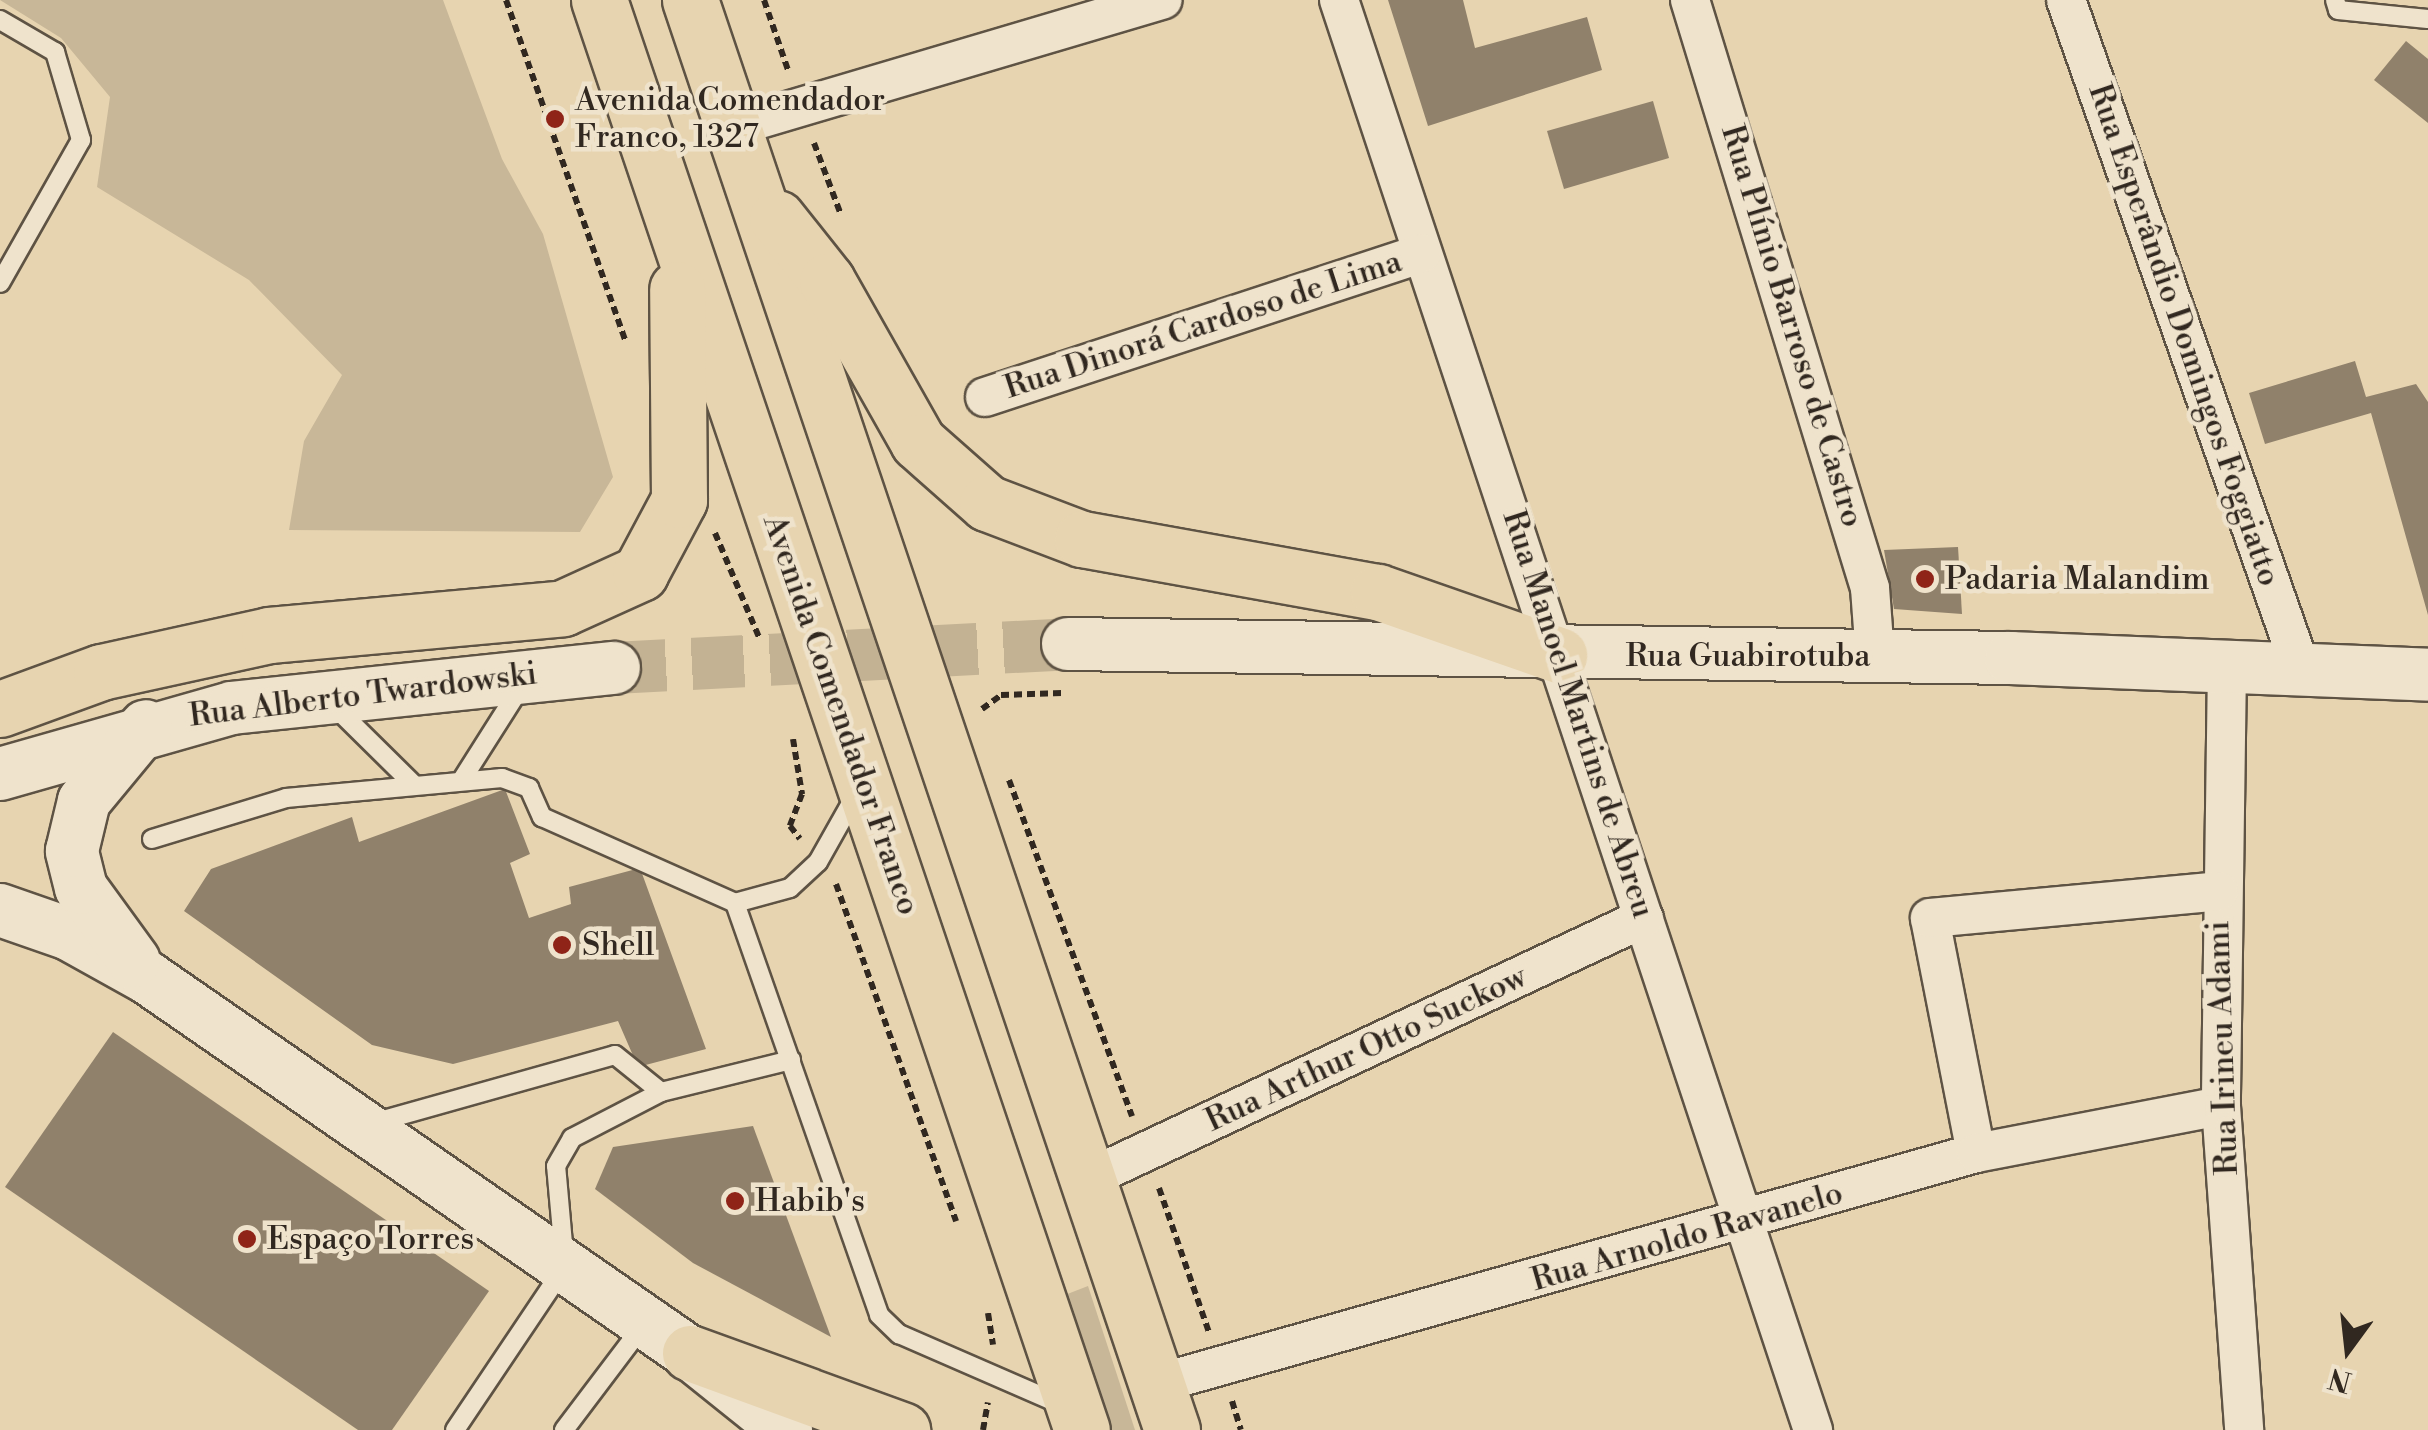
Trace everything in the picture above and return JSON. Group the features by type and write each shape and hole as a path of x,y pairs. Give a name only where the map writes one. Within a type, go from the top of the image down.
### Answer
{"highway":[{"name":"Avenida Comendador Franco","path":"599,0 1079,1420"},
{"path":"690,0 1164,1407"},
{"path":"754,187 826,281 918,442 987,503 1082,538 1378,592 1559,655"},
{"path":"0,709 101,672 269,635 563,608 640,573 680,500 686,448 674,221"},
{"path":"690,1352 902,1430"}],"main road":[{"name":"Rua Guabirotuba","path":"1068,644 1559,655 1875,656 2428,675"},
{"name":"Rua Alberto Twardowski","path":"0,774 147,725 321,694 531,672 614,668"},
{"path":"147,725 84,801 72,851 81,888 148,978"},
{"path":"0,910 148,978 690,1352 786,1430"}],"street":[{"path":"733,127 1162,0"},
{"name":"Rua Manoel Martins de Abreu","path":"1339,0 1813,1430"},
{"name":"Rua Plínio Barroso de Castro","path":"1690,0 1870,588 1875,656"},
{"name":"Rua Esperândio Domingos Foggiatto","path":"2066,0 2301,669"},
{"name":"Rua Dinorá Cardoso de Lima","path":"985,397 1421,254"},
{"name":"Rua Irineu Adami","path":"2227,666 2219,891 2221,1106 2244,1430"},
{"path":"1976,1153 1930,918 2219,891"},
{"name":"Rua Arthur Otto Suckow","path":"1087,1179 1644,918"},
{"name":"Rua Arnoldo Ravanelo","path":"1164,1407 1221,1366 1744,1223 1976,1153 2221,1106"}],"lane":[{"path":"2334,0 2338,10 2428,19"},
{"path":"0,20 55,52 81,140 0,283"},
{"path":"463,778 531,672"},
{"path":"321,694 414,785"},
{"path":"152,839 286,798 463,778 529,788 542,817 735,903 790,888 818,862 864,782"},
{"path":"735,903 879,1315 899,1334 1079,1420"},
{"path":"362,1126 615,1054 661,1092"},
{"path":"455,1430 564,1266 556,1166 572,1138 661,1092 791,1060"},
{"path":"564,1430 646,1322"}],"path":[{"path":"506,0 633,363"},
{"path":"764,0 847,232"},
{"path":"708,515 755,628"},
{"path":"972,694 989,728"},
{"path":"790,729 802,794 790,826"},
{"path":"1003,765 1133,1120"},
{"path":"838,886 961,1236"},
{"path":"1158,1184 1241,1430"},
{"path":"982,1298 994,1356"},
{"path":"983,1430 986,1416"}],"shaded area":[{"path":"0,0 443,0 502,159 543,234 613,477 580,532 289,530 304,441 342,375 249,280 97,187 110,97 61,38"},
{"path":"1088,1286 1135,1430 1095,1430 1052,1300"}],"building":[{"path":"1388,0 1463,0 1475,48 1587,17 1602,70 1428,126"},
{"path":"2406,41 2428,59 2428,123 2374,80"},
{"path":"1653,101 1669,158 1564,189 1547,131"},
{"path":"2355,361 2366,397 2416,384 2428,402 2428,615 2371,413 2265,444 2249,393"},
{"name":"Padaria Malandim","path":"1958,547 1962,614 1894,609 1884,550"},
{"path":"505,789 530,854 510,863 529,918 571,904 569,887 640,868 706,1049 638,1067 618,1021 453,1064 372,1045 184,911 211,869 352,817 359,842"},
{"name":"Espaço Torres","path":"113,1032 489,1291 392,1430 358,1430 5,1187"},
{"path":"753,1126 831,1337 693,1263 595,1189 613,1147"}],"tunnel":[{"path":"614,668 1068,644"}],"place":[{"name":"Avenida Comendador Franco, 1327","path":"555,119"},
{"name":"Padaria Malandim","path":"1925,579"},
{"name":"Shell","path":"562,945"},
{"name":"Habib's","path":"735,1201"},
{"name":"Espaço Torres","path":"247,1239"}]}
